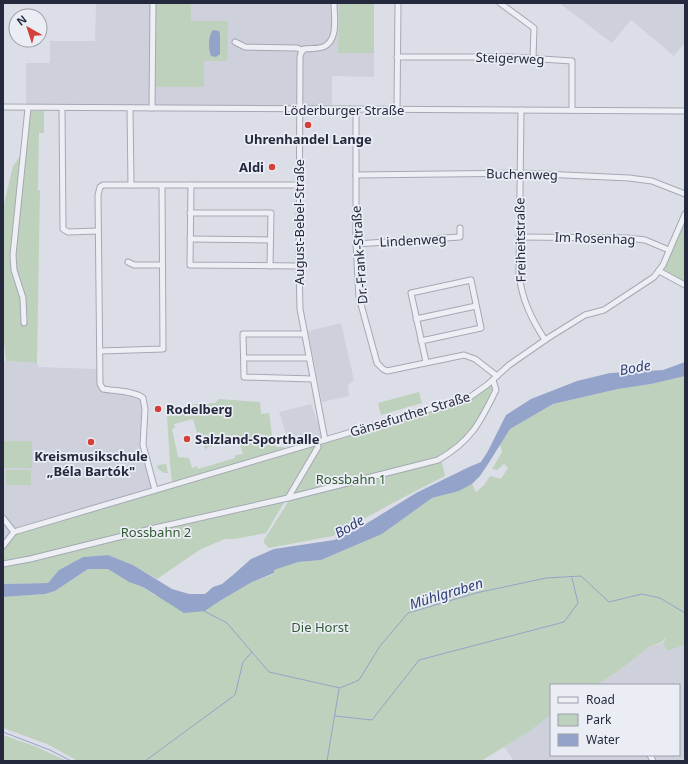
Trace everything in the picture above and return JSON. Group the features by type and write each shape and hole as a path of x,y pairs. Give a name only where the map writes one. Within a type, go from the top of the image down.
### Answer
{"street":[{"path":"152,108 153,3"},
{"path":"235,42 245,47 297,48 302,50 308,48 320,48 328,45 331,42 334,31 334,3"},
{"path":"397,110 398,3"},
{"path":"500,3 534,28 533,58"},
{"name":"August-Bebel-Straße","path":"302,50 300,57 298,266 300,308 308,358 325,440"},
{"name":"Steigerweg","path":"397,56 533,58 572,61 572,110"},
{"name":"Löderburger Straße","path":"3,108 685,111"},
{"path":"24,323 23,298 14,270 13,255 28,108"},
{"path":"62,108 62,225 65,231 68,232 98,231"},
{"path":"130,108 130,185"},
{"name":"Dr.-Frank-Straße","path":"356,110 356,244 359,297 377,363 387,371 461,355 469,356 495,378"},
{"name":"Freiheitstraße","path":"521,110 519,274 521,290 527,308 535,325 545,340"},
{"name":"Buchenweg","path":"356,175 520,173 629,178 652,181 685,194"},
{"path":"155,490 144,445 145,405 143,398 141,396 103,389 100,387 98,195 100,187 103,185 299,185"},
{"path":"191,185 190,265 298,266"},
{"path":"100,351 162,349 162,186"},
{"path":"190,213 271,213 270,266"},
{"name":"Gänsefurther Straße","path":"14,532 462,400 478,392 509,365 545,340 585,315 604,310 646,283 658,271 685,214"},
{"name":"Lindenweg","path":"356,244 460,238 460,228"},
{"name":"Im Rosenhag","path":"519,237 628,238 644,240 669,250"},
{"path":"190,239 270,240"},
{"path":"128,262 134,265 162,265"},
{"path":"658,271 685,285"},
{"path":"421,341 481,328 470,280 410,293 421,341 426,362"},
{"path":"416,319 476,306"},
{"path":"304,334 243,334 244,377 313,379"},
{"path":"244,358 308,358"},
{"path":"3,564 288,498 438,460 452,452 476,429 496,390 495,378"},
{"path":"288,498 318,447"},
{"path":"3,518 14,532 3,546"}],"shaded area":[{"path":"96,3 339,3 338,53 374,53 374,77 332,76 332,105 26,105 26,63 50,63 50,41 95,41"},
{"path":"559,3 685,3 685,43 674,56 631,20 612,43"},
{"path":"341,323 354,380 348,385 349,396 322,402 308,331"},
{"path":"3,361 37,363 38,367 97,369 98,385 141,397 143,406 141,439 154,493 13,536 3,550"},
{"path":"311,404 323,437 290,447 279,412"},
{"path":"663,643 667,651 685,645 685,758 679,761 514,761 504,747 527,733 550,716 550,756 680,756 680,684 598,684 617,672 649,647"}],"green space":[{"path":"156,3 191,3 191,21 228,21 227,61 204,61 204,87 155,87"},
{"path":"339,3 374,3 374,53 338,53"},
{"path":"30,111 44,111 44,133 39,133 38,190 40,190 37,363 6,361 3,333 3,208 13,166 22,154"},
{"path":"685,219 685,282 664,272 663,269"},
{"name":"Die Horst","path":"685,376 685,645 667,651 663,643 667,636 662,642 649,647 617,672 598,684 550,684 550,716 527,733 481,761 78,761 47,744 3,728 3,597 45,594 55,591 88,569 108,569 129,582 143,587 154,595 205,611 252,582 274,574 273,570 298,562 321,560 382,534 432,498 459,491 472,484 476,492 484,485 490,476 501,479 508,468 504,464 497,470 492,469 502,452 500,445 510,429 553,404 618,389 651,384"},
{"name":"Rossbahn 1","path":"491,386 493,387 481,415 466,438 441,458 445,476 333,536 269,548 264,543 264,540 322,444 464,402"},
{"path":"419,392 422,403 381,415 378,403"},
{"path":"219,399 260,402 261,414 269,413 274,444 276,447 284,447 285,449 172,482 167,415 186,405 215,403","holes":["193,419 197,433 200,432 205,449 207,450 206,448 234,439 236,442 239,442 243,454 235,455 235,458 198,469 197,466 192,468 189,458 178,457 172,429 175,428 174,424"]},
{"path":"3,441 32,441 32,468 3,468"},
{"name":"Rossbahn 2","path":"316,445 317,447 266,533 235,539 225,539 201,549 157,579 133,565 108,555 83,557 59,570 48,583 3,584 3,550 17,532"},
{"path":"166,464 168,473 164,473 157,468 158,465"},
{"path":"6,470 31,470 31,485 6,485"},
{"path":"3,735 37,747 67,761 3,761"}],"water":[{"path":"213,30 219,31 220,34 220,54 216,57 211,56 209,50 209,39"},
{"path":"685,362 685,376 553,404 510,429 480,476 472,484 459,491 432,498 382,534 321,560 298,562 274,570 274,573 252,582 205,611 184,613 143,587 129,582 108,569 88,569 55,591 45,594 3,597 3,584 48,583 59,570 83,557 108,555 133,565 172,589 189,594 205,594 213,587 222,584 251,559 274,549 334,540 356,530 416,493 481,462 506,415 531,399 577,381 610,373 663,370"}],"waterway":[{"name":"Mühlgraben","path":"204,611 227,623 269,672 340,688 359,680 380,646 408,613 476,593 546,578 581,576 609,602 642,594 660,598 685,613"},
{"path":"335,716 372,720 419,660 564,622 578,603 572,578"},
{"path":"145,761 235,695 243,662 252,652"},
{"path":"327,761 339,689"},
{"path":"3,732 50,750 71,761"}],"place":[{"name":"Uhrenhandel Lange","path":"308,125"},
{"name":"Aldi","path":"272,167"},
{"name":"Rodelberg","path":"158,409"},
{"name":"Salzland-Sporthalle","path":"187,439"},
{"name":"Kreismusikschule „Béla Bartók\"","path":"91,442"}],"water label":[{"name":"Bode","path":"635,367"},
{"name":"Bode","path":"349,526"}]}
